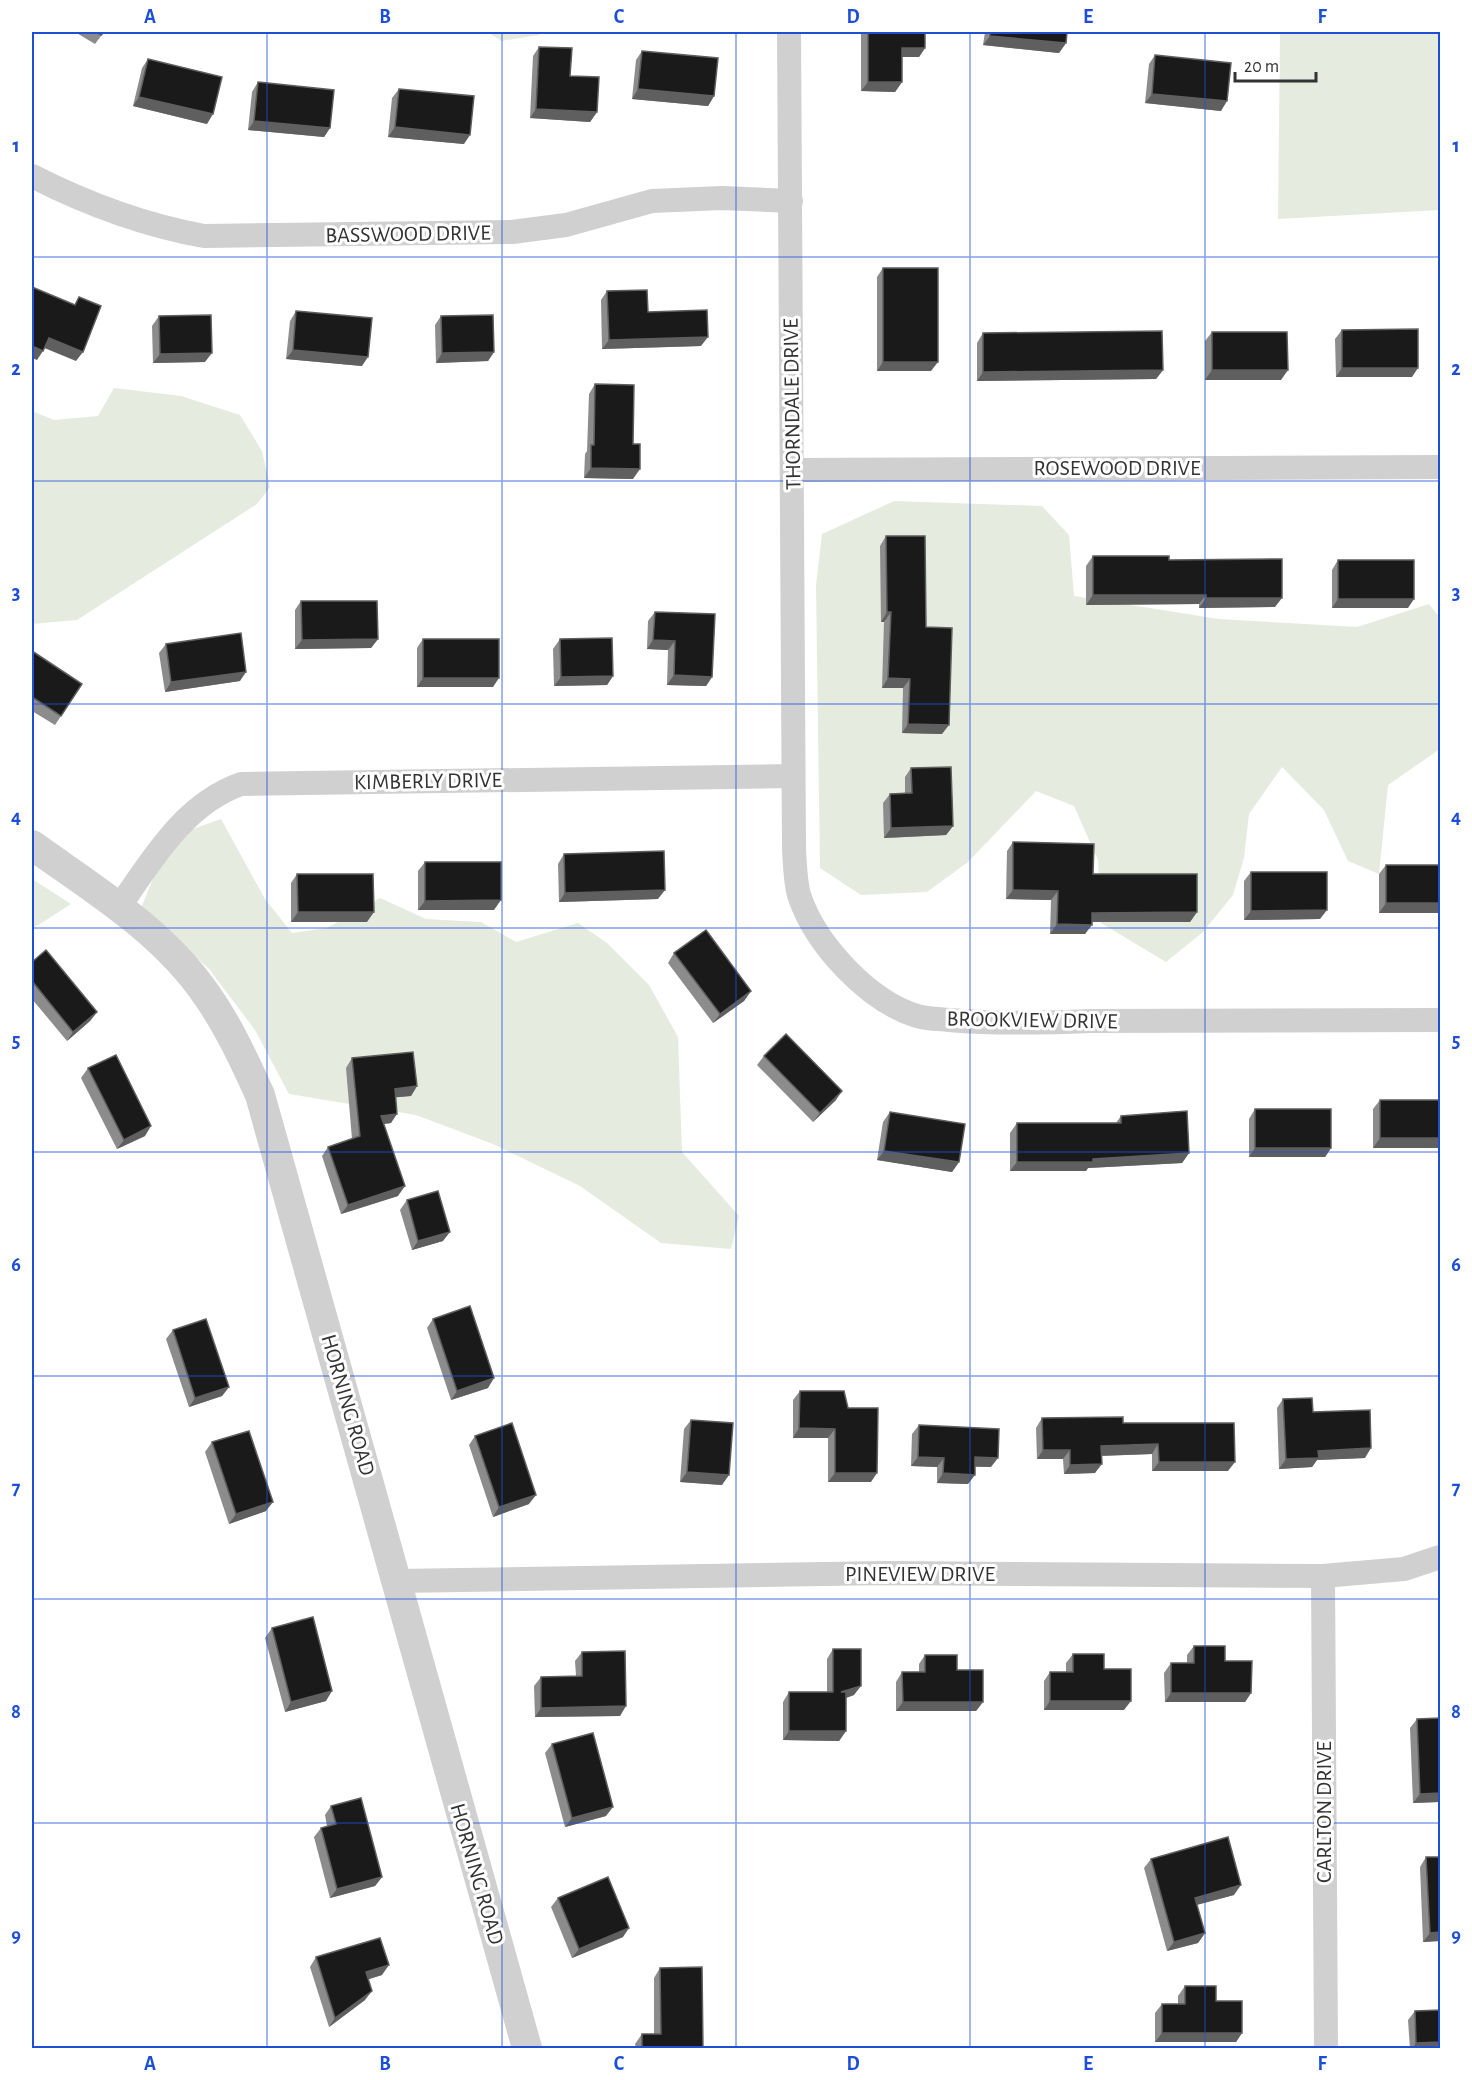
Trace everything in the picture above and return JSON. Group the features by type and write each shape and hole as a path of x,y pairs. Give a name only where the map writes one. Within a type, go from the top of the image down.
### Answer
{"street":[{"name":"THORNDALE DRIVE","path":"789,32 793,776"},
{"name":"BASSWOOD DRIVE","path":"32,176 70,196 118,214 166,229 204,236 512,232 566,225 652,201 722,198 791,201"},
{"name":"ROSEWOOD DRIVE","path":"793,470 1440,467"},
{"name":"KIMBERLY DRIVE","path":"119,907 164,844 188,816 224,790 241,784 793,776"},
{"name":"BROOKVIEW DRIVE","path":"793,776 796,881 800,897 815,926 838,960 862,984 896,1008 919,1017 1040,1023 1440,1020"},
{"name":"HORNING ROAD","path":"32,845 119,907 175,956 206,993 234,1039 260,1095 398,1581 479,1886 527,2049"},
{"name":"PINEVIEW DRIVE","path":"398,1581 886,1573 1323,1576 1404,1569 1440,1557"},
{"name":"CARLTON DRIVE","path":"1323,1576 1326,2049"}],"shaded area":[{"path":"488,32 541,32 539,35 501,41"},
{"path":"1280,32 1440,32 1440,210 1278,219"},
{"path":"114,388 181,396 240,415 262,451 270,487 257,504 77,620 32,624 32,411 54,420 98,416"},
{"path":"894,501 1042,506 1069,535 1074,596 1219,619 1357,627 1429,604 1440,618 1440,749 1388,785 1379,874 1348,861 1324,810 1282,767 1249,814 1244,858 1233,895 1203,932 1166,962 1101,923 1098,860 1074,806 1036,791 968,862 927,892 861,895 820,868 816,585 822,534"},
{"path":"221,819 265,899 292,933 327,928 380,898 426,919 481,922 516,942 578,923 607,943 649,985 678,1037 682,1152 739,1216 731,1249 661,1243 580,1186 493,1144 416,1115 289,1094 255,1030 209,969 141,908 170,837"},
{"path":"32,879 71,904 32,929"}],"building":[{"path":"868,32 925,32 925,48 902,48 902,82 868,82"},
{"path":"990,32 1067,32 1066,43 990,36"},
{"path":"539,47 572,48 570,76 599,77 597,112 536,109"},
{"path":"642,51 718,58 714,96 638,89"},
{"path":"1155,55 1231,63 1227,101 1152,94"},
{"path":"148,59 222,77 213,114 139,97"},
{"path":"258,82 334,90 330,128 254,121"},
{"path":"399,89 474,96 470,135 395,127"},
{"path":"883,268 938,268 938,362 883,362"},
{"path":"32,287 75,305 79,297 101,306 83,352 49,338 43,351 32,346"},
{"path":"647,290 648,312 707,310 708,337 609,340 607,291"},
{"path":"296,311 372,318 368,357 293,350"},
{"path":"211,315 212,353 160,354 159,316"},
{"path":"493,315 494,352 442,353 441,316"},
{"path":"1418,329 1418,368 1342,368 1342,330"},
{"path":"1162,331 1163,370 983,372 983,333"},
{"path":"1212,332 1287,332 1288,370 1212,370"},
{"path":"595,384 634,385 633,444 640,444 640,469 591,468 591,445 594,445"},
{"path":"886,536 925,536 926,627 952,628 949,725 908,724 910,679 888,678 891,612 887,612"},
{"path":"1093,556 1169,556 1169,560 1282,559 1282,598 1093,595"},
{"path":"1338,560 1414,560 1414,599 1338,599"},
{"path":"301,601 377,601 378,639 302,640"},
{"path":"655,612 715,614 712,677 674,675 675,641 653,640"},
{"path":"241,633 246,672 171,682 166,644"},
{"path":"612,638 613,676 561,677 560,639"},
{"path":"423,639 499,639 499,678 423,678"},
{"path":"32,651 82,684 61,716 32,697"},
{"path":"951,767 953,826 891,828 890,794 912,793 911,768"},
{"path":"1013,842 1094,844 1093,874 1197,874 1197,912 1092,913 1092,925 1057,924 1058,891 1013,890"},
{"path":"664,851 665,890 565,893 564,854"},
{"path":"425,862 501,862 501,900 425,901"},
{"path":"1386,865 1440,865 1440,903 1386,903"},
{"path":"1251,872 1327,872 1327,910 1251,911"},
{"path":"297,874 373,874 374,912 298,912"},
{"path":"706,930 751,991 720,1014 674,953"},
{"path":"46,950 97,1012 73,1032 32,981 32,962"},
{"path":"786,1034 842,1091 820,1113 764,1056"},
{"path":"413,1052 417,1086 395,1089 397,1114 381,1116 405,1186 348,1205 328,1147 360,1136 352,1058"},
{"path":"116,1055 151,1126 124,1140 88,1068"},
{"path":"1380,1100 1440,1100 1440,1138 1380,1138"},
{"path":"1255,1109 1331,1109 1331,1148 1255,1148"},
{"path":"1187,1111 1189,1153 1093,1159 1093,1162 1017,1162 1017,1123 1121,1123 1121,1116"},
{"path":"890,1112 965,1124 959,1162 884,1151"},
{"path":"438,1191 450,1232 418,1241 407,1200"},
{"path":"470,1306 494,1378 457,1391 433,1319"},
{"path":"206,1319 229,1387 195,1398 173,1330"},
{"path":"800,1391 844,1391 848,1408 878,1408 877,1473 835,1473 835,1429 799,1428"},
{"path":"1312,1398 1313,1412 1370,1410 1371,1448 1318,1451 1319,1458 1286,1459 1283,1399"},
{"path":"1123,1417 1123,1423 1234,1423 1235,1462 1159,1462 1158,1444 1101,1446 1102,1464 1070,1465 1070,1450 1043,1450 1042,1418"},
{"path":"691,1420 733,1423 729,1475 687,1472"},
{"path":"512,1423 536,1495 499,1507 475,1436"},
{"path":"919,1425 999,1429 998,1458 975,1457 975,1475 943,1473 944,1458 918,1457"},
{"path":"249,1431 273,1502 236,1514 212,1442"},
{"path":"313,1617 332,1691 291,1702 272,1628"},
{"path":"1194,1646 1225,1646 1225,1661 1252,1661 1251,1693 1171,1693 1171,1663 1194,1663"},
{"path":"833,1649 861,1649 861,1686 841,1692 846,1692 846,1731 789,1731 789,1692 833,1692"},
{"path":"625,1651 626,1706 541,1708 541,1677 582,1676 582,1652"},
{"path":"1073,1654 1104,1654 1104,1669 1131,1669 1131,1701 1050,1701 1050,1672 1073,1672"},
{"path":"925,1655 957,1655 957,1670 983,1670 983,1702 903,1702 902,1672 925,1672"},
{"path":"1440,1718 1440,1793 1420,1794 1417,1719"},
{"path":"593,1733 613,1807 572,1818 552,1744"},
{"path":"361,1798 382,1877 337,1889 321,1828 336,1824 331,1806"},
{"path":"1228,1837 1241,1885 1195,1898 1205,1933 1174,1942 1151,1859"},
{"path":"1426,1857 1440,1857 1440,1932 1430,1933"},
{"path":"608,1877 629,1928 579,1949 558,1898"},
{"path":"380,1938 389,1965 366,1972 372,1991 335,2018 316,1957"},
{"path":"702,1967 703,2049 642,2049 642,2034 661,2034 660,1968"},
{"path":"1185,1986 1216,1986 1216,2001 1242,2001 1242,2033 1162,2033 1162,2004 1185,2004"},
{"path":"1440,2010 1440,2042 1416,2043 1415,2011"}]}
